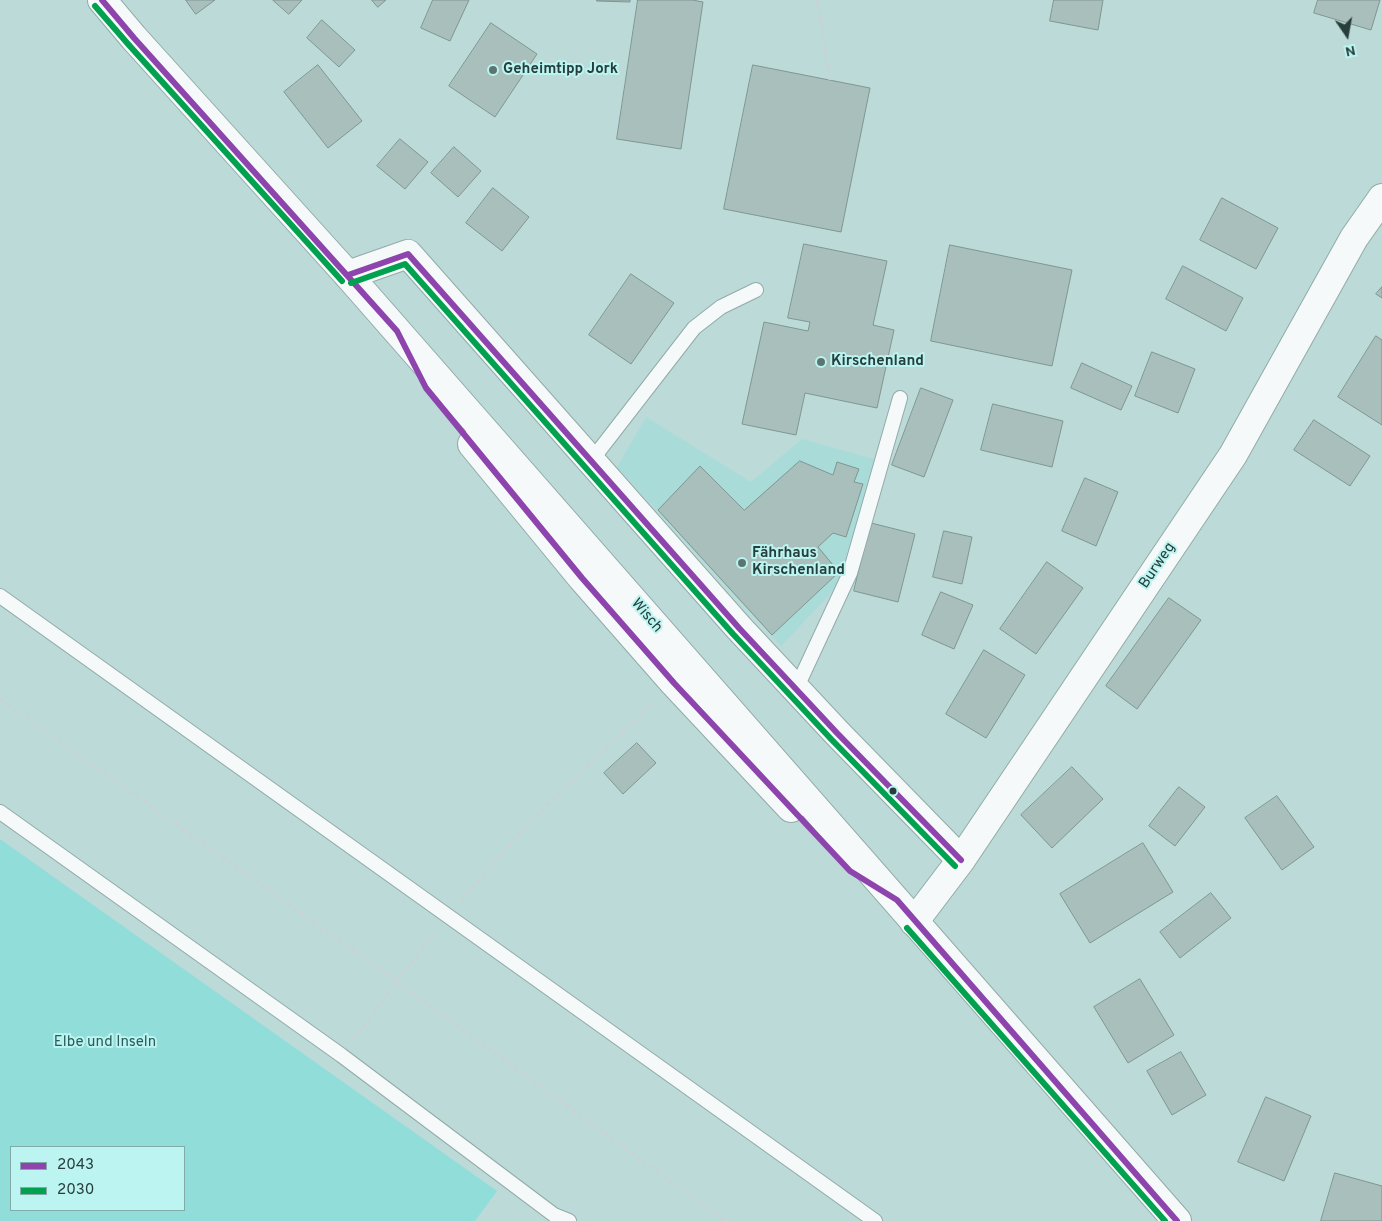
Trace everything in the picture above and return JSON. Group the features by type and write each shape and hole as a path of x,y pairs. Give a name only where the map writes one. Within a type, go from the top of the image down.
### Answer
{"street":[{"name":"Wisch","path":"102,0 348,275 1177,1221"},
{"name":"Burweg","path":"914,922 961,860 1233,455 1354,238 1382,198"},
{"path":"348,275 408,254 739,628 961,860"},
{"name":"Wisch","path":"397,331 426,388 582,578 674,684 850,871 897,900"}],"lane":[{"path":"591,461 694,328 721,307 756,290"},
{"path":"796,689 850,573 900,398"},
{"path":"0,596 875,1221"},
{"path":"0,812 341,1056 555,1218 569,1221"}],"path":[{"path":"817,0 830,80"},
{"path":"341,1056 396,981 448,916 528,824 674,684"},
{"path":"0,699 396,981 725,1221"}],"shaded area":[{"path":"646,417 751,482 802,439 881,461 850,573 781,646 617,467"}],"green space":[{"name":"Elbe und Inseln","path":"0,839 497,1191 475,1221 0,1221"}],"building":[{"path":"186,0 215,0 196,14"},
{"path":"273,0 302,0 289,14"},
{"path":"372,0 386,0 378,7"},
{"path":"433,0 469,0 450,41 421,28"},
{"path":"630,0 630,2 597,1"},
{"path":"638,0 692,0 703,2 681,149 617,139"},
{"path":"1054,0 1103,0 1098,30 1050,21"},
{"path":"1318,0 1380,0 1371,30 1314,13"},
{"path":"322,20 355,50 339,67 307,38"},
{"name":"Geheimtipp Jork","path":"491,23 537,54 495,117 449,86"},
{"path":"318,65 362,121 328,148 284,92"},
{"path":"753,65 870,88 841,232 724,209"},
{"path":"400,139 428,162 405,189 377,166"},
{"path":"454,147 481,171 458,197 431,173"},
{"path":"493,188 529,217 502,251 466,223"},
{"path":"1222,198 1278,228 1256,269 1200,240"},
{"name":"Kirschenland","path":"804,244 887,261 873,325 894,330 877,408 805,393 796,435 742,424 764,322 808,331 810,322 788,318"},
{"path":"950,245 1072,270 1052,366 931,341"},
{"path":"1183,266 1243,298 1226,331 1166,299"},
{"path":"631,274 674,303 631,364 589,335"},
{"path":"1382,287 1382,298 1376,294"},
{"path":"1376,336 1382,340 1382,425 1338,397"},
{"path":"1152,352 1195,369 1178,413 1135,396"},
{"path":"1082,363 1132,386 1121,410 1071,388"},
{"path":"921,388 953,400 924,477 892,465"},
{"path":"993,404 1063,421 1052,467 981,450"},
{"path":"1314,420 1370,456 1350,486 1294,450"},
{"path":"800,461 833,475 837,462 859,469 854,482 863,484 846,537 833,533 818,547 839,572 772,635 658,510 700,466 744,510"},
{"path":"1085,478 1118,492 1096,546 1062,531"},
{"path":"871,523 915,534 898,602 854,591"},
{"path":"944,531 972,537 962,584 933,577"},
{"path":"1047,562 1083,588 1036,654 1000,629"},
{"path":"941,592 973,605 954,649 922,635"},
{"path":"1169,598 1201,620 1137,709 1106,686"},
{"path":"984,650 1025,675 986,738 946,714"},
{"path":"637,743 656,763 623,794 604,773"},
{"path":"1072,767 1103,799 1052,848 1021,815"},
{"path":"1179,787 1205,807 1175,846 1149,826"},
{"path":"1277,796 1314,847 1282,870 1245,818"},
{"path":"1143,843 1173,892 1090,943 1060,894"},
{"path":"1211,893 1231,918 1180,958 1160,932"},
{"path":"1140,979 1174,1035 1128,1063 1094,1007"},
{"path":"1181,1052 1206,1095 1172,1115 1147,1071"},
{"path":"1266,1097 1311,1116 1284,1181 1238,1162"},
{"path":"1335,1173 1382,1186 1382,1221 1321,1221"}],"transit line":[{"name":"2043","path":"102,0 397,331 426,388 582,578 674,683 850,871 897,900 1177,1221"},
{"name":"2030","path":"95,6 342,281"},
{"name":"2043","path":"348,275 408,254 739,628 837,733 961,860"},
{"name":"2030","path":"351,283 405,264 733,634 831,739 955,866"},
{"name":"2030","path":"907,928 1165,1221"}],"place":[{"name":"Geheimtipp Jork","path":"493,70"},
{"name":"Kirschenland","path":"821,362"},
{"name":"Fährhaus Kirschenland","path":"742,563"}]}
